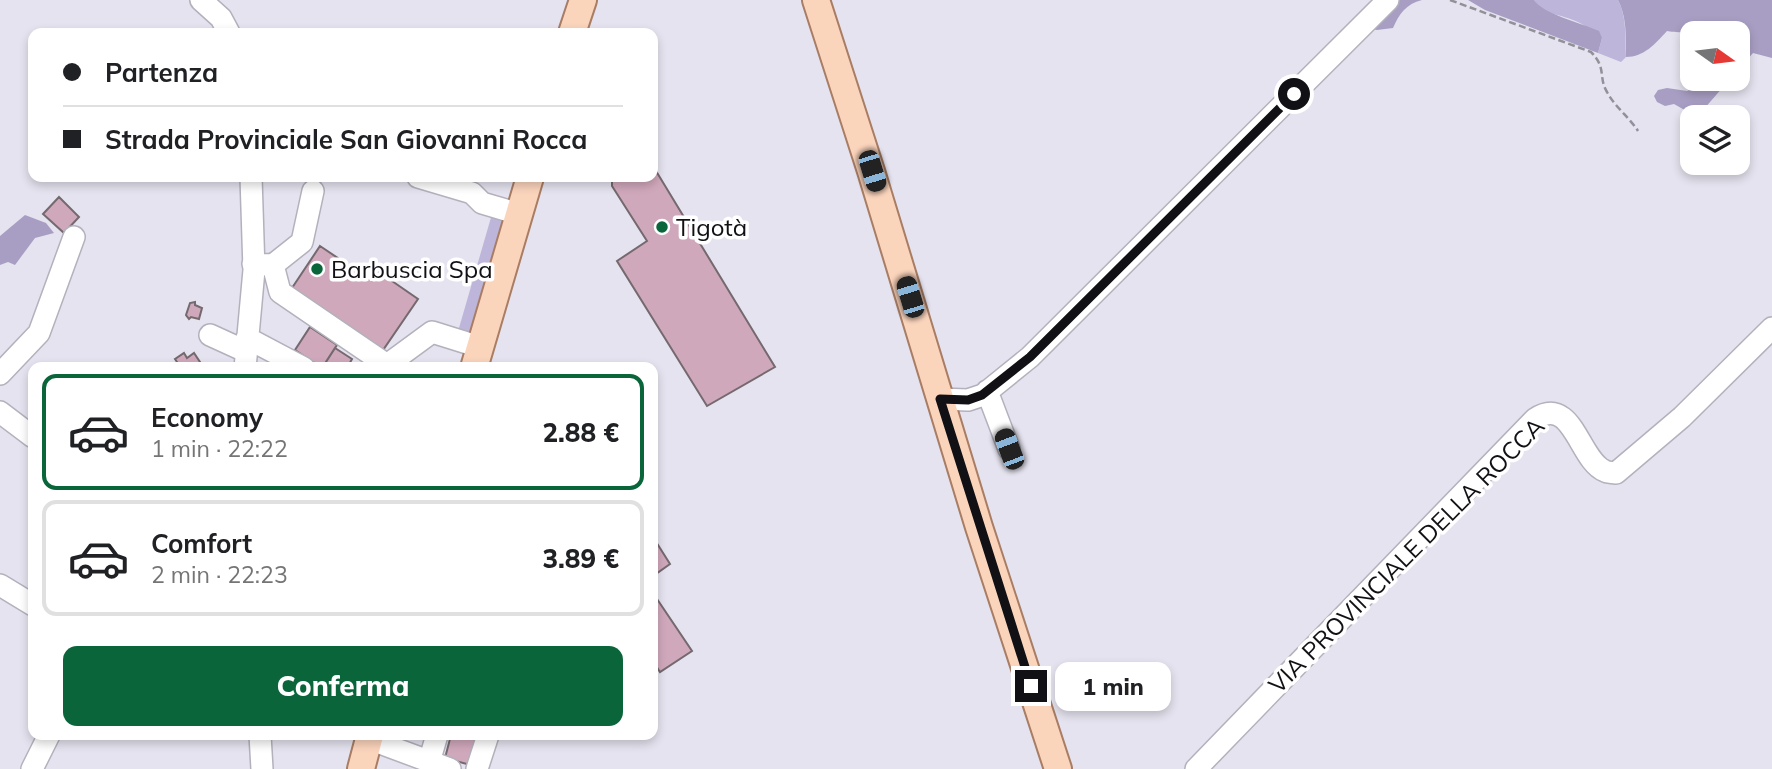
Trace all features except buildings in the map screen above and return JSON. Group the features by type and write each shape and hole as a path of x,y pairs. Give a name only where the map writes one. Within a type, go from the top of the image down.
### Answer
{"main road":[{"path":"574,28 583,0"},
{"path":"816,0 872,171 979,527 1058,769"},
{"path":"477,357 529,182"},
{"path":"361,769 369,740"}],"street":[{"path":"201,0 221,18 226,28"},
{"path":"940,399 968,400 987,391 1030,357 1388,0"},
{"path":"246,352 263,265 252,182"},
{"path":"435,182 472,193 482,203 519,214"},
{"path":"263,265 302,242 313,191"},
{"path":"0,374 39,333 74,237"},
{"path":"263,265 279,292 383,362"},
{"name":"VIA PROVINCIALE DELLA ROCCA","path":"1196,769 1535,419 1551,412 1563,417 1593,461 1604,471 1616,473 1682,417 1772,328"},
{"path":"391,362 432,332 477,357"},
{"path":"210,335 246,352 282,362"},
{"path":"987,391 1009,449"},
{"path":"0,412 28,433"},
{"path":"0,585 28,602"},
{"path":"32,769 46,740"},
{"path":"260,740 262,769"},
{"path":"377,740 450,769"},
{"path":"429,761 435,740"},
{"path":"477,769 486,740"}],"path":[{"path":"1450,0 1591,52 1599,60 1604,88 1638,131"}],"shaded area":[{"path":"1374,0 1422,0 1404,10 1393,28 1377,30 1366,28"},
{"path":"1468,0 1534,0 1545,10 1599,31 1602,38 1598,53 1485,10"},
{"path":"1534,0 1618,0 1624,20 1626,57 1621,62 1598,53 1602,38 1577,21 1546,11"},
{"path":"1618,0 1772,0 1772,58 1753,53 1750,56 1750,21 1680,21 1680,32 1667,31 1644,52 1626,57 1626,35"},
{"path":"1667,88 1680,91 1720,91 1707,105 1680,105 1680,107 1657,102 1654,96 1658,90"},
{"path":"492,214 506,218 472,337 459,328"},
{"path":"25,215 46,223 54,233 35,238 15,265 8,262 0,265 0,236"}],"place":[{"name":"Tigotà","path":"662,227"},
{"name":"Barbuscia Spa","path":"317,269"}],"route":[{"path":"1031,686 940,399 968,400 982,395 1030,357 1294,94"}]}
